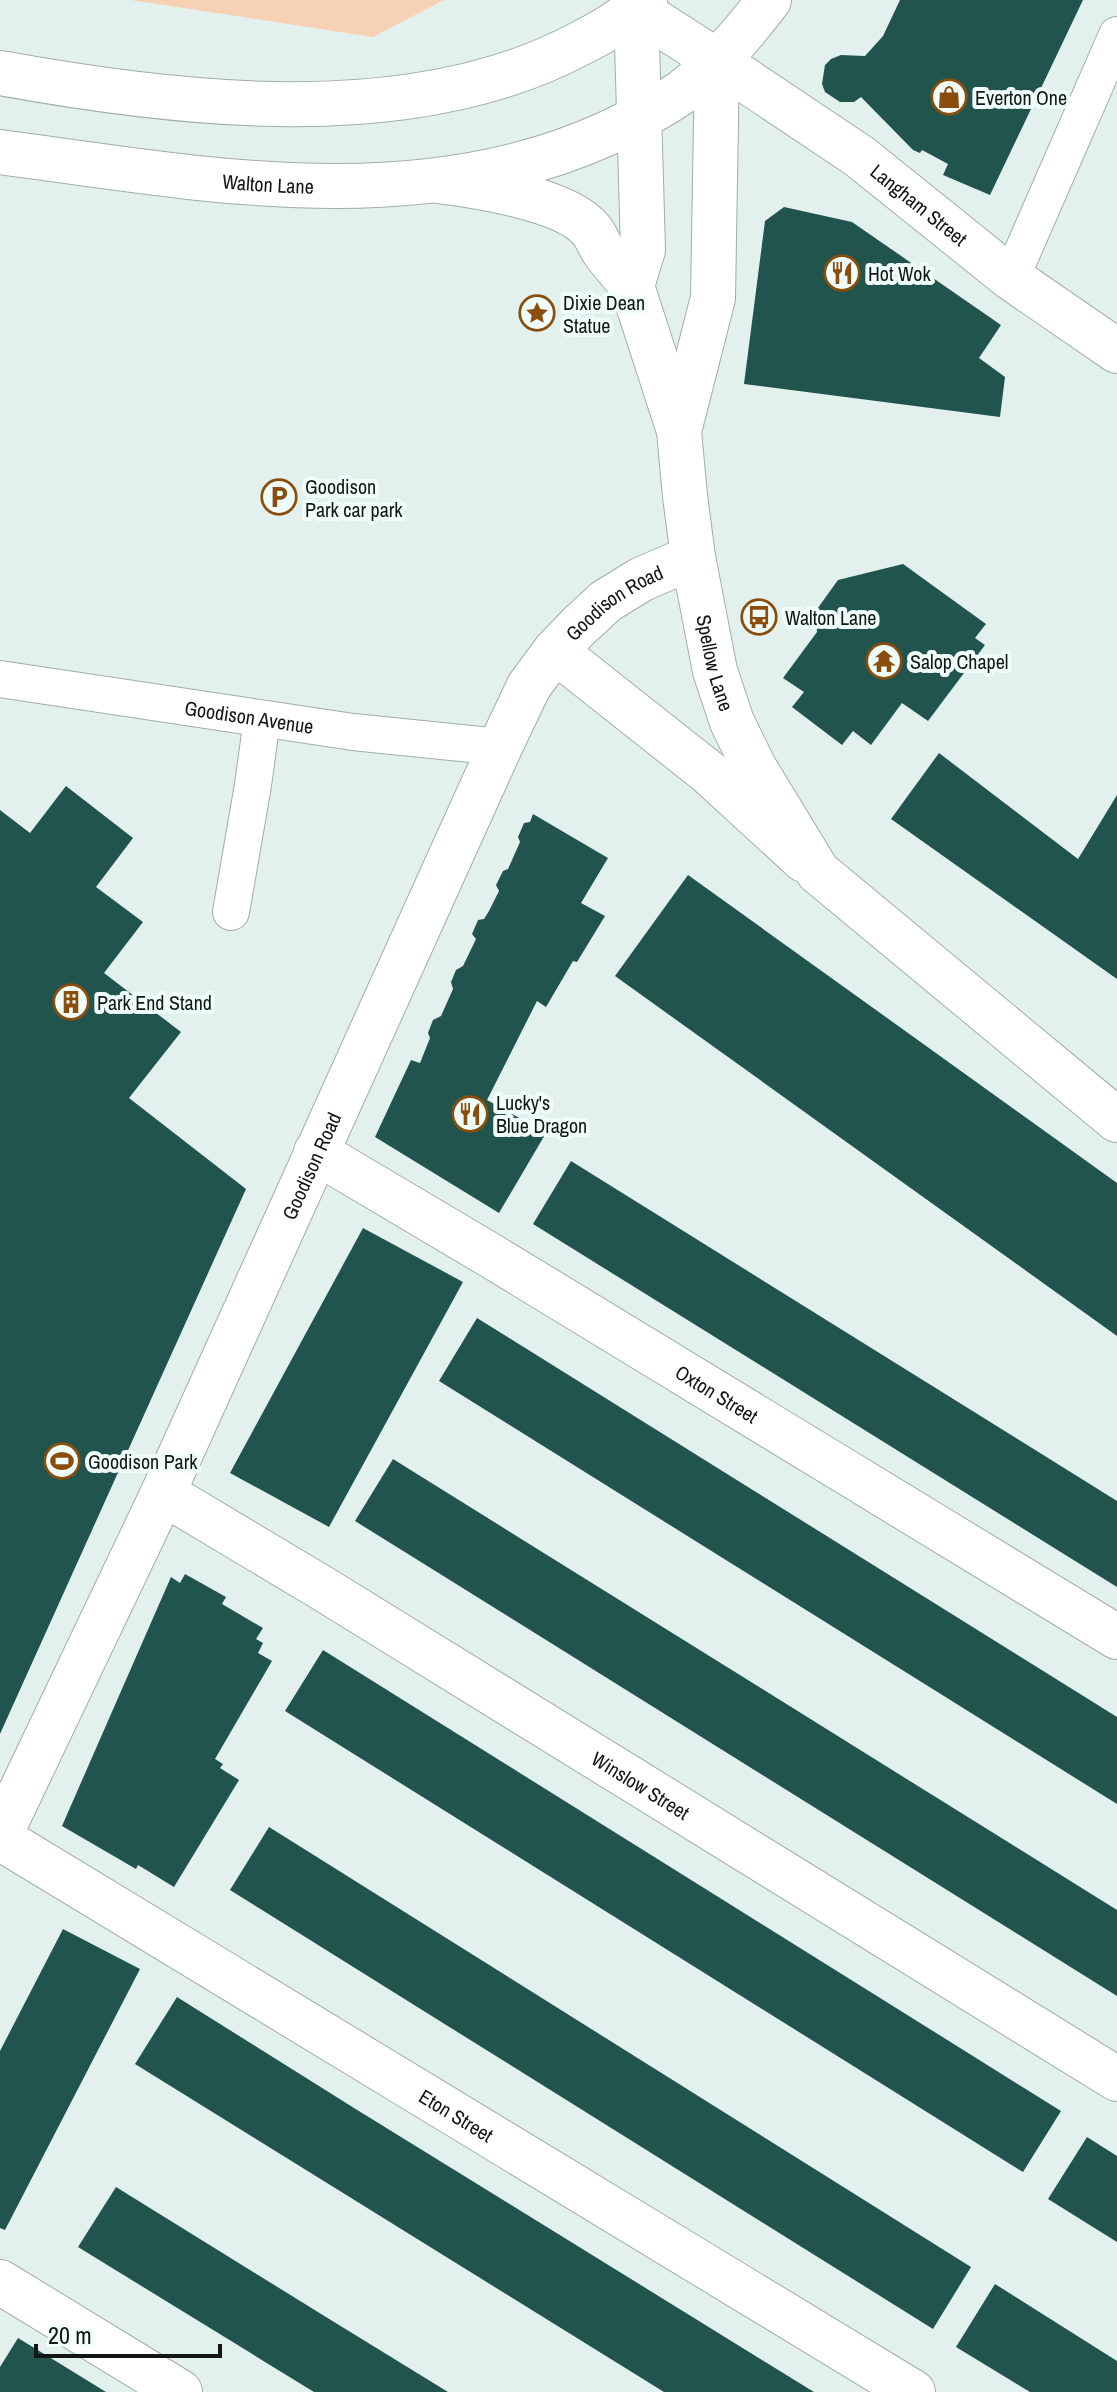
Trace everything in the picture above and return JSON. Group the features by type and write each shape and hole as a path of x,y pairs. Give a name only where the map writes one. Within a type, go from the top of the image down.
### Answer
{"main road":[{"name":"Walton Lane","path":"0,152 180,176 295,186 375,186 512,168 571,150 638,119 684,90 742,35 769,0"},
{"name":"Langham Street","path":"640,4 717,61 859,156 1011,278 1117,351"},
{"path":"0,73 142,94 240,103 301,105 374,101 493,81 526,69 602,32 640,4"},
{"path":"632,286 643,250 638,119 640,4"},
{"name":"Spellow Lane","path":"679,431 713,298 717,61"},
{"path":"437,180 541,202 568,213 591,229 603,251 632,286"},
{"name":"Spellow Lane","path":"632,286 679,431 693,557 715,671 732,722 754,767 818,872"},
{"name":"Goodison Road","path":"0,1836 163,1493 529,686 555,651 606,601 642,579 693,557"},
{"name":"Spellow Lane","path":"555,651 708,772 818,872 1117,1120"},
{"name":"Oxton Street","path":"316,1152 1117,1637"},
{"name":"Winslow Street","path":"163,1493 313,1582 1117,2079"},
{"name":"Eton Street","path":"0,1836 913,2392"},
{"path":"0,2282 180,2392"}],"lane":[{"path":"1011,278 1117,35"},
{"name":"Goodison Avenue","path":"0,679 353,732 500,747"},
{"path":"231,912 262,719"}],"shaded area":[{"path":"131,0 444,0 373,37"}],"building":[{"name":"Everton One","path":"900,0 1083,0 990,195 943,175 948,164 922,150 920,153 913,150 861,97 854,102 840,102 825,92 822,84 825,65 841,55 865,56 883,36"},
{"name":"Hot Wok","path":"784,207 852,222 1001,325 979,358 1005,377 1000,417 744,384 765,221"},
{"name":"Salop Chapel","path":"903,564 986,624 975,638 985,645 928,721 902,703 871,745 853,731 842,745 792,707 804,692 783,678 817,632 815,612 838,580"},
{"path":"939,753 1078,859 1117,795 1117,979 891,819"},
{"name":"Goodison Park","path":"66,786 133,838 96,887 143,922 104,973 181,1032 129,1098 246,1189 0,1734 0,810 30,833"},
{"path":"533,814 608,858 581,903 605,916 546,1007 537,1001 487,1100 546,1133 499,1213 375,1137 411,1060 420,1063 433,1020 441,1016 453,989 451,982 456,970 463,966 476,939 472,934 478,920 484,919 489,911 499,891 496,885 503,871 508,869 520,842 518,837 524,823 530,822"},
{"path":"688,875 1117,1183 1117,1336 615,976"},
{"path":"571,1161 1117,1501 1117,1587 533,1224"},
{"path":"363,1228 463,1282 329,1527 230,1473"},
{"path":"477,1318 1117,1717 1117,1804 439,1381"},
{"path":"393,1459 1117,1910 1117,1996 355,1521"},
{"path":"185,1574 226,1597 222,1604 263,1628 256,1639 263,1643 258,1653 272,1661 215,1759 223,1764 220,1768 239,1780 174,1887 62,1826 171,1577 180,1583"},
{"path":"323,1650 1061,2111 1023,2172 285,1711"},
{"path":"269,1827 971,2267 933,2329 230,1890"},
{"path":"63,1929 140,1969 5,2230 0,2228 0,2051"},
{"path":"177,1997 814,2392 664,2392 135,2064"},
{"path":"1087,2137 1117,2156 1117,2242 1048,2199"},
{"path":"116,2187 448,2392 314,2392 78,2247"},
{"path":"995,2284 1117,2361 1117,2392 1030,2392 956,2347"},
{"path":"18,2338 106,2392 0,2392 0,2367"}],"place":[{"name":"Everton One","path":"949,97"},
{"name":"Hot Wok","path":"842,273"},
{"name":"Dixie Dean Statue","path":"537,313"},
{"name":"Goodison Park car park","path":"279,497"},
{"name":"Walton Lane","path":"759,617"},
{"name":"Salop Chapel","path":"884,661"},
{"name":"Park End Stand","path":"71,1002"},
{"name":"Lucky's Blue Dragon","path":"470,1114"},
{"name":"Goodison Park","path":"62,1461"}]}
